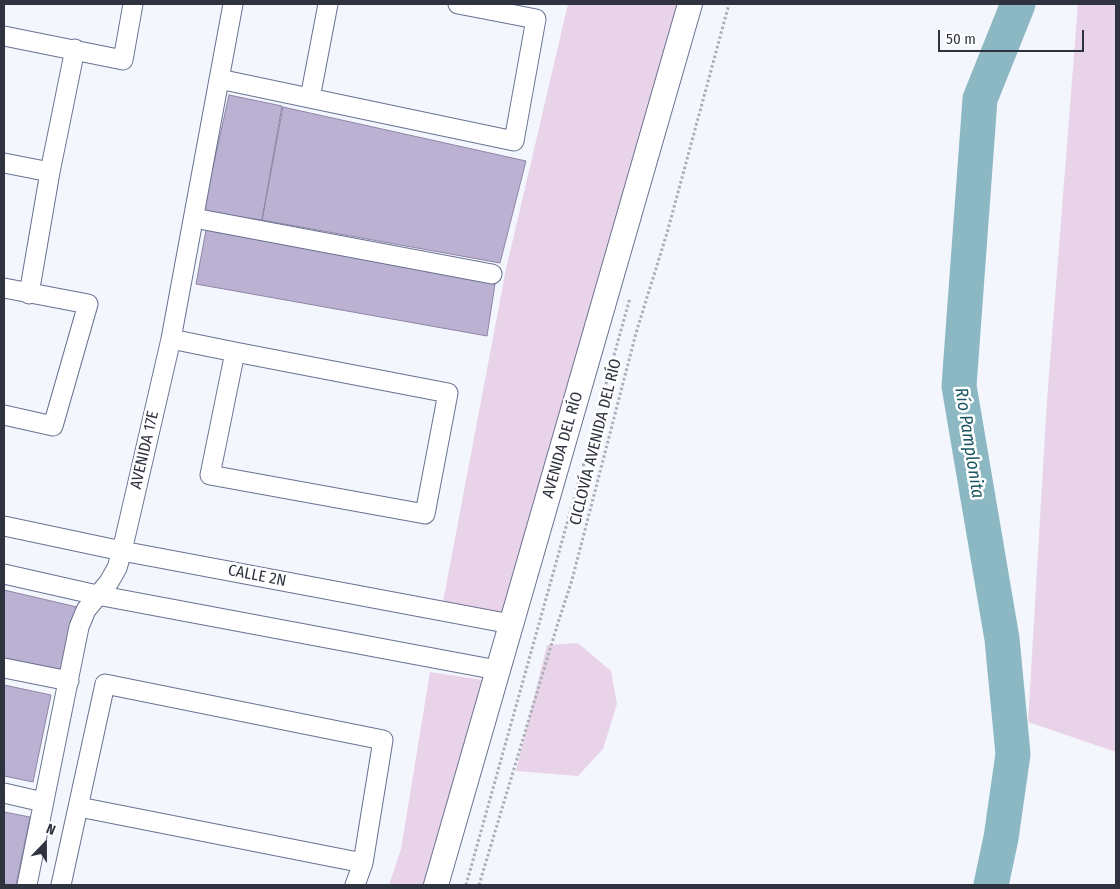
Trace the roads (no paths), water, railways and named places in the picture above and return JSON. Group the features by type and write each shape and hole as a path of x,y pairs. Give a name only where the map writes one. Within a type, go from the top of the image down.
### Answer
{"main road":[{"name":"AVENIDA DEL RÍO","path":"436,885 690,4"}],"street":[{"path":"4,36 123,60 133,4"},
{"name":"AVENIDA 17E","path":"27,885 79,627 86,610 113,575 122,551 171,339 233,4"},
{"path":"310,98 328,4"},
{"path":"219,79 514,141 536,19 458,4"},
{"path":"29,294 50,172 75,49"},
{"path":"4,163 50,172"},
{"path":"194,218 492,274"},
{"path":"4,288 88,304 54,426 4,415"},
{"path":"171,339 448,393 425,514 210,475 235,352"},
{"name":"CALLE 2N","path":"4,526 122,551 511,624"},
{"path":"4,574 97,595 497,670"},
{"path":"4,668 69,681"},
{"path":"61,885 105,684 383,740 363,863 354,885"},
{"path":"4,793 43,802"},
{"path":"79,807 363,863"}],"waterway":[{"name":"Río Pamplonita","path":"991,885 1001,838 1013,754 1002,639 959,386 980,99 1018,4"}]}
